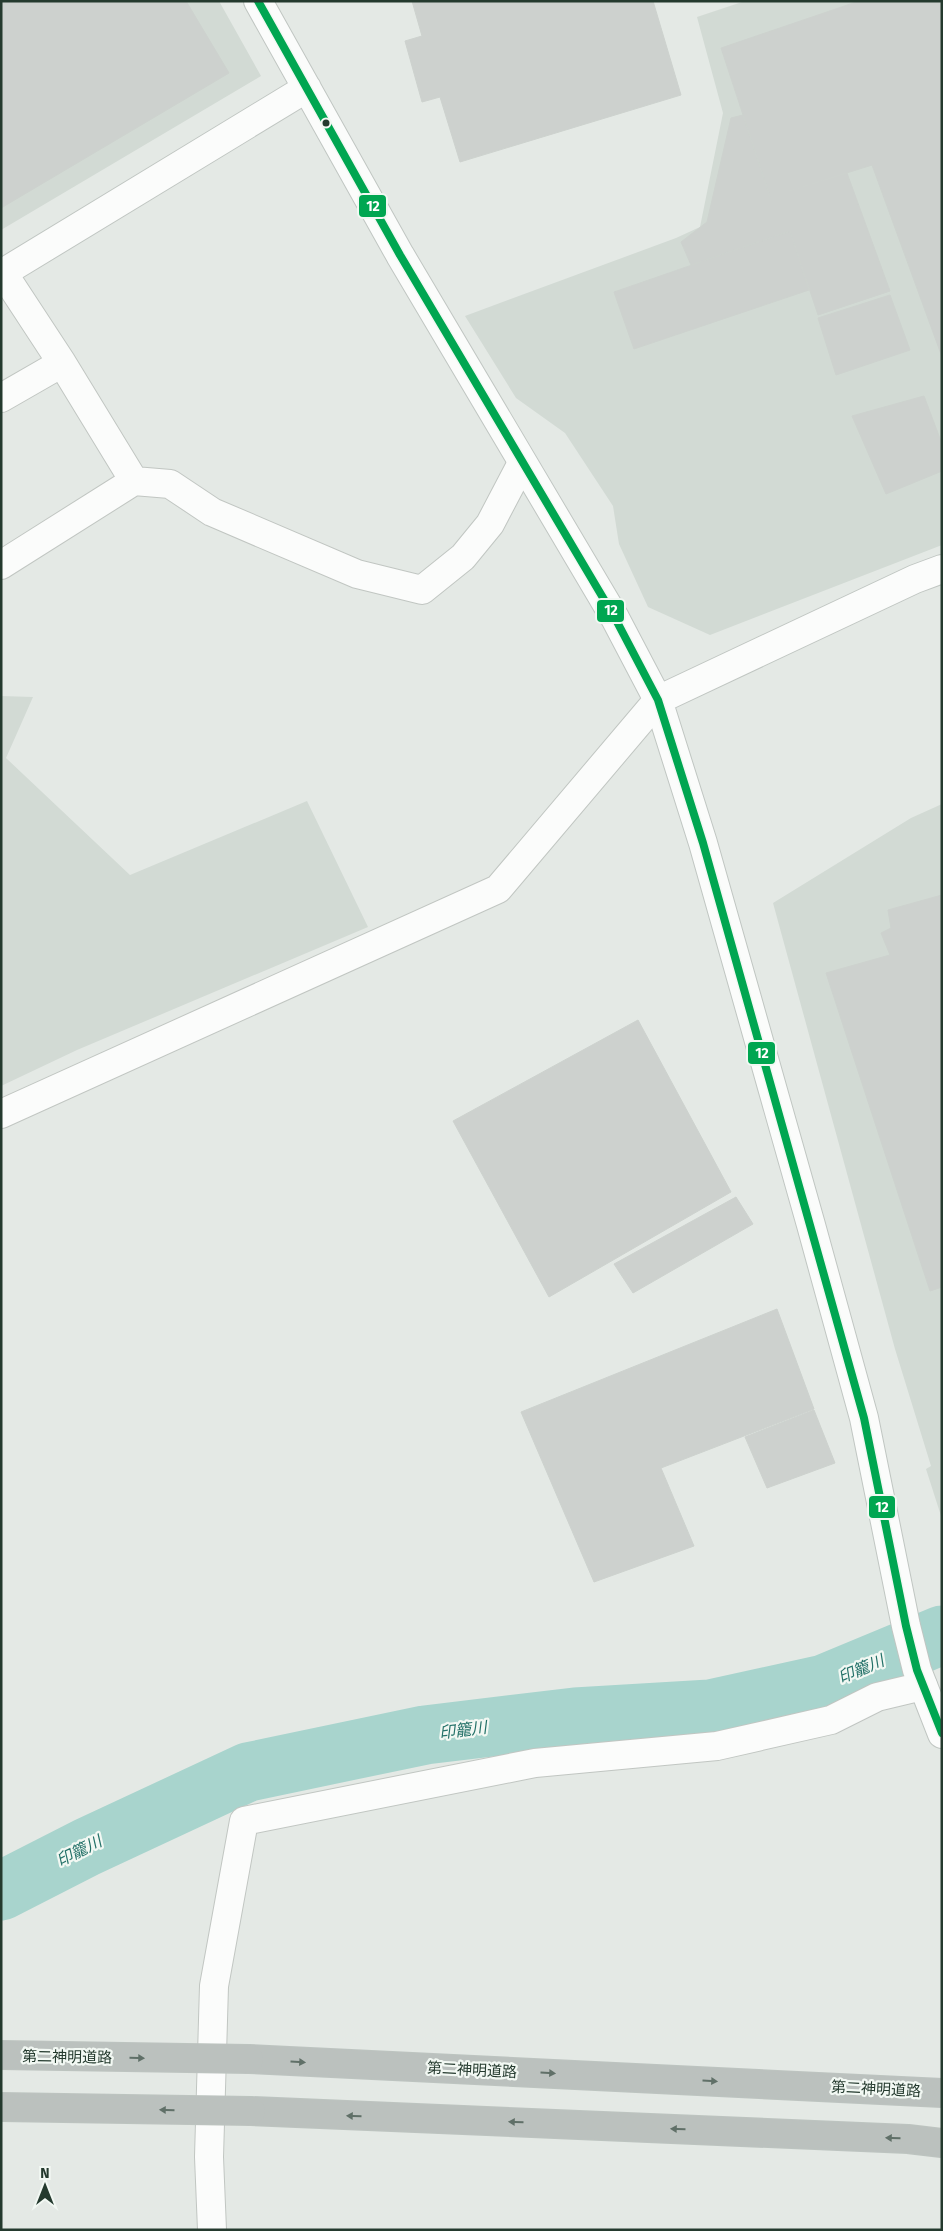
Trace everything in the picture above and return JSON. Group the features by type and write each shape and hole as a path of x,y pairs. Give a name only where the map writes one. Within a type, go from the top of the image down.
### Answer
{"highway":[{"name":"第二神明道路","path":"1,2056 249,2059 942,2093"},
{"path":"1,2107 251,2111 898,2138 942,2142"}],"street":[{"path":"258,1 400,255 615,618 658,700 704,843 864,1418 906,1626 920,1678 942,1734"},
{"path":"134,481 62,363 2,273 307,88"},
{"path":"1,398 62,363"},
{"path":"1,565 134,481 170,484 212,512 357,574 422,590 463,557 490,524 522,463"},
{"path":"1,1114 498,889 658,700 915,579 942,569"},
{"path":"212,2230 209,2157 214,1986 244,1821 535,1763 717,1746 831,1720 920,1678"}],"shaded area":[{"path":"1,1 219,1 261,76 1,230"},
{"path":"745,1 942,1 942,545 710,635 648,607 619,544 613,506 565,433 516,398 465,316 676,238 700,227 723,113 697,17"},
{"path":"1,696 33,697 6,758 130,875 307,801 368,927 77,1050 1,1086"},
{"path":"942,804 942,1519 926,1469 931,1466 895,1349 773,903 911,818"}],"building":[{"path":"1,1 186,1 229,73 1,208"},
{"path":"412,1 653,1 681,95 460,162 440,97 422,102 405,41 422,36"},
{"path":"859,1 942,1 942,357 872,165 770,197 721,48"},
{"path":"743,115 770,197 847,173 890,291 818,315 790,231 691,265 681,242 707,222 731,118"},
{"path":"790,231 809,290 634,349 614,292"},
{"path":"890,295 910,350 836,375 818,318"},
{"path":"924,396 942,444 942,471 886,494 852,416"},
{"path":"942,895 942,1287 930,1291 826,973 890,955 881,933 891,928 888,910"},
{"path":"638,1020 731,1192 549,1297 453,1121"},
{"path":"736,1197 753,1224 633,1293 614,1264"},
{"path":"777,1309 814,1409 661,1468 694,1546 594,1582 521,1412"},
{"path":"814,1410 835,1463 767,1488 745,1437"}],"waterway":[{"name":"印籠川","path":"1,1891 87,1847 248,1772 425,1735 575,1717 710,1709 824,1684 942,1635"}],"transit line":[{"name":"12","path":"258,1 400,255 615,618 658,700 703,843 864,1418 906,1626 917,1670 942,1733"}]}
